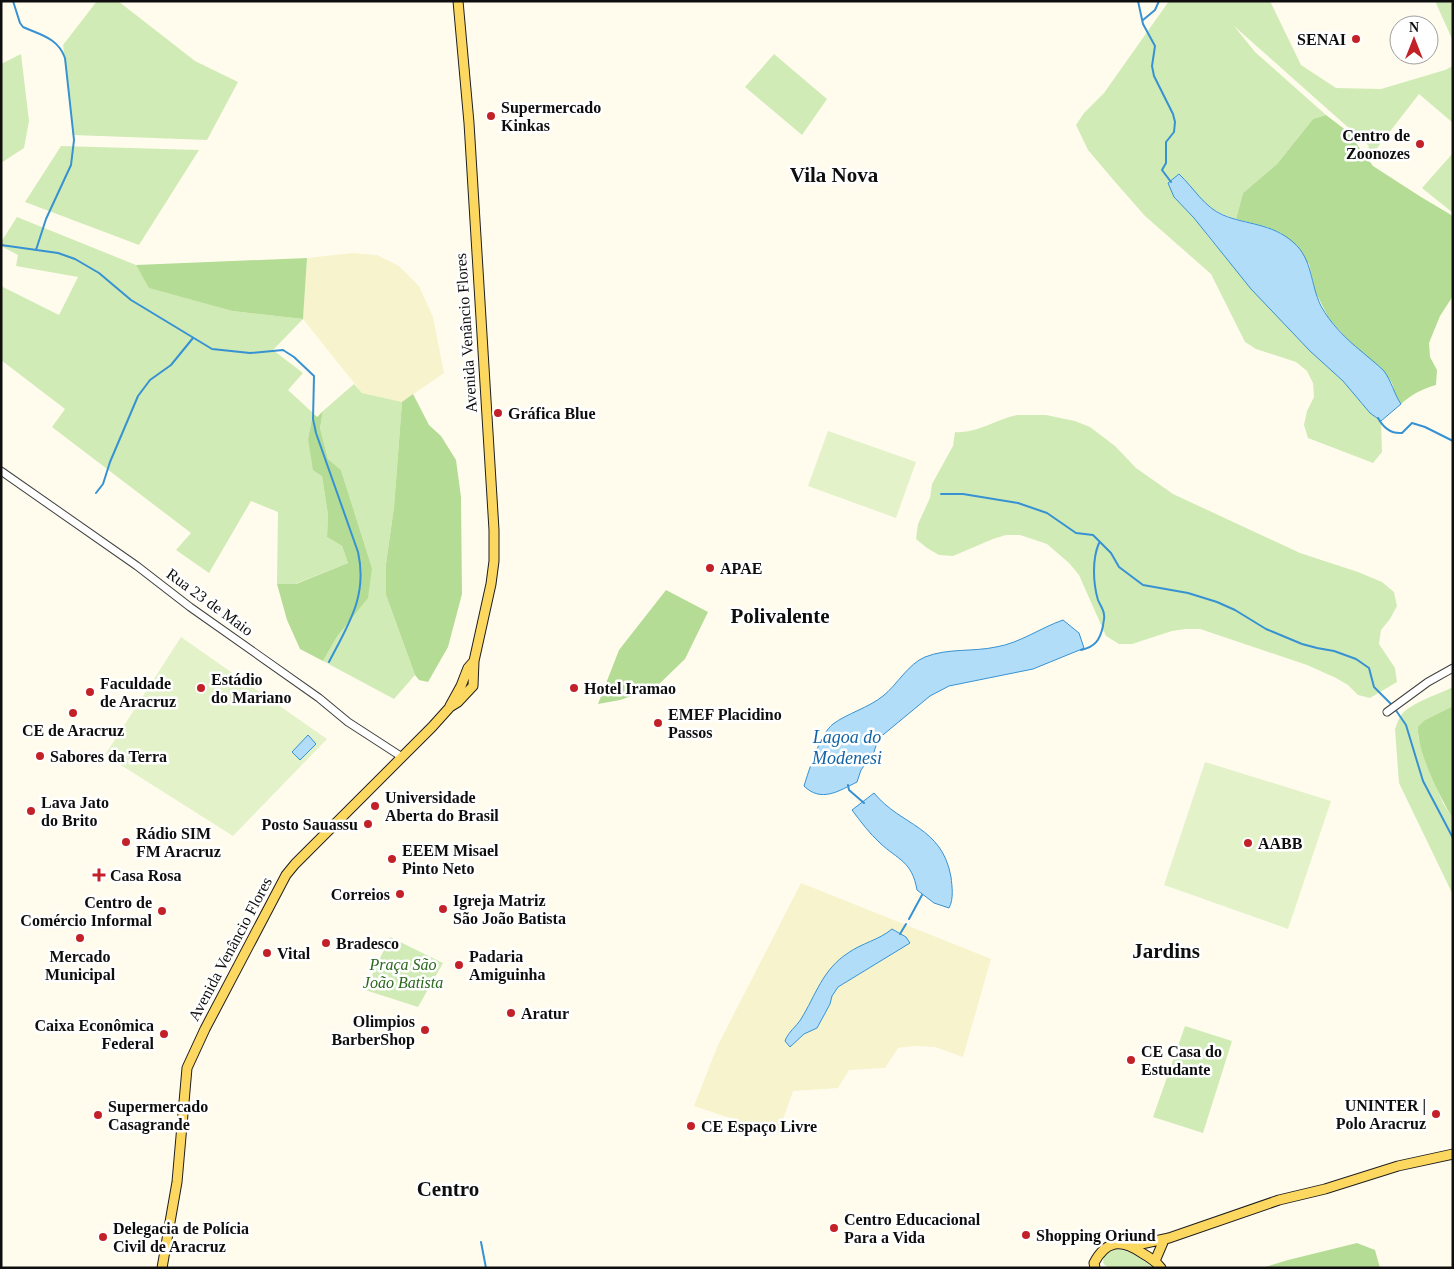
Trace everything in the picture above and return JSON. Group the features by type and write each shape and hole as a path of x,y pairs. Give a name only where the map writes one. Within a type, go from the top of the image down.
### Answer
{"main road":[{"name":"Avenida Venâncio Flores","path":"162,1268 177,1182 186,1074 193,1054 286,875 450,707 467,684 468,668 474,661 491,584 494,561 494,530 469,123 458,1"},
{"path":"1093,1266 1103,1249 1109,1245 1122,1244 1132,1246 1164,1240 1279,1200 1324,1189 1398,1166 1453,1154"},
{"path":"1132,1246 1158,1265 1164,1240"}],"street":[{"name":"Rua 23 de Maio","path":"1,471 137,566 190,607 319,698 348,722 402,757"},
{"path":"1387,712 1414,692 1453,668"}],"shaded area":[{"path":"353,253 377,255 399,266 419,286 433,317 444,373 402,402 362,393 303,319 307,258"},
{"path":"801,883 991,959 963,1057 935,1047 914,1046 898,1048 885,1068 849,1070 838,1088 793,1091 778,1134 694,1106 717,1047","holes":["892,929 910,943 838,987 817,1028 804,1034 790,1046 785,1041 787,1035 801,1021 821,981 848,952 883,936"]}],"green space":[{"path":"97,1 118,1 195,61 238,82 207,140 73,135 63,45"},
{"path":"1169,1 1270,1 1301,65 1336,88 1381,89 1453,66 1453,123 1419,94 1374,152 1234,26 1255,52 1326,115 1313,119 1277,164 1243,193 1236,219 1216,211 1199,197 1174,197 1281,320 1310,351 1343,381 1370,413 1381,421 1382,452 1373,463 1308,438 1304,425 1307,411 1314,397 1313,383 1307,371 1296,362 1256,349 1245,342 1211,274 1145,216 1088,150 1076,125 1084,113 1104,93"},
{"path":"1435,1 1453,1 1453,41"},
{"path":"21,54 29,121 24,148 1,163 1,64"},
{"path":"774,54 827,99 802,135 745,87"},
{"path":"1326,115 1347,131 1373,166 1453,216 1453,296 1440,316 1429,343 1430,357 1437,370 1436,385 1417,392 1401,404 1392,383 1383,370 1349,341 1329,319 1316,293 1309,264 1281,233 1267,227 1236,219 1243,193 1277,164 1313,119"},
{"path":"61,146 199,150 139,245 25,202"},
{"path":"1453,153 1453,213 1422,188"},
{"path":"17,217 136,265 150,288 232,311 303,319 273,350 303,373 288,390 313,413 308,439 322,476 328,515 327,537 342,546 348,563 295,584 277,584 278,512 251,501 209,573 176,550 191,533 52,427 65,409 1,360 1,286 59,315 78,277 16,266 18,255 1,246 1,242"},
{"path":"307,258 303,319 232,311 149,288 136,265"},
{"path":"354,384 362,393 402,402 394,507 386,564 386,595 415,675 394,699 323,661 372,568 341,470 328,459 320,428 323,411"},
{"path":"413,394 429,425 441,436 456,460 461,497 462,594 448,647 428,682 419,680 415,675 386,595 386,564 394,507 402,402"},
{"path":"323,411 320,428 328,459 341,470 372,568 368,598 338,635 323,661 300,649 287,620 277,584 296,584 348,563 342,546 327,537 328,515 322,476 313,470 308,439 313,413 317,417"},
{"path":"1017,415 1046,415 1075,421 1090,427 1115,446 1136,468 1173,494 1300,553 1382,582 1394,592 1397,606 1381,630 1379,644 1395,668 1397,682 1370,698 1358,695 1348,685 1307,665 1200,629 1172,631 1132,644 1119,644 1106,636 1079,575 1069,563 1047,544 1020,535 1006,535 953,556 939,555 927,548 916,539 918,524 930,498 932,484 953,446 955,432 979,429"},
{"path":"828,431 916,462 896,518 808,486"},
{"path":"666,590 708,612 685,659 655,688 620,700 598,704 619,650"},
{"name":"Estádio do Mariano","path":"181,637 327,739 233,836 105,755"},
{"path":"1453,687 1453,706 1425,720 1418,736 1443,803 1453,819 1453,895 1399,783 1395,729 1406,710 1418,702"},
{"path":"1453,706 1453,819 1425,761 1418,727 1425,720"},
{"name":"AABB","path":"1205,762 1331,801 1288,929 1164,885"},
{"name":"Praça São João Batista","path":"390,937 443,963 418,1007 365,990"},
{"path":"1185,1026 1232,1041 1203,1133 1153,1117"},
{"path":"1357,1243 1375,1250 1380,1268 1262,1268 1288,1260"},
{"path":"1111,1249 1123,1250 1134,1254 1153,1268 1108,1268 1103,1263 1104,1255"}],"water":[{"path":"1179,174 1216,212 1276,231 1293,242 1308,264 1317,298 1325,312 1344,336 1384,371 1401,404 1381,421 1370,413 1343,381 1310,351 1251,289 1194,218 1174,197 1168,183"},
{"name":"Lagoa do Modenesi","path":"1063,620 1079,633 1084,648 1033,669 949,686 930,696 878,739 874,752 861,770 857,782 837,792 823,795 810,791 804,786 816,753 828,729 839,720 883,696 919,660 942,652 1005,645"},
{"path":"308,735 316,744 300,760 292,752"},
{"path":"874,793 896,813 930,837 939,847 946,860 951,877 952,897 949,908 934,903 917,890 915,880 908,867 876,839 852,810"},
{"path":"892,929 906,937 910,943 838,987 817,1028 804,1034 790,1047 785,1041 786,1038 801,1019 820,983 832,967 853,950"}],"waterway":[{"path":"13,1 23,27 42,35 62,51 65,58 74,140 71,165 46,219 36,250"},
{"path":"1138,1 1143,24 1155,46 1152,66 1154,76 1173,114 1175,122 1174,132 1166,142 1166,163 1162,170 1171,182"},
{"path":"1143,20 1155,10 1159,1"},
{"path":"1,245 58,253 75,259 99,273 131,300 212,349 250,353 283,350 294,357 314,376 313,419 316,433 358,552 360,568 360,583 354,610 329,662"},
{"path":"96,493 103,484 110,462 138,396 150,380 171,365 193,338"},
{"path":"1378,418 1385,427 1394,432 1402,433 1412,423 1425,427 1453,441"},
{"path":"941,494 963,494 1018,503 1047,513 1076,533 1093,535 1111,553 1119,567 1143,585 1188,593 1217,602 1235,610 1266,629 1302,644 1334,651 1356,659 1369,668 1374,687 1392,705"},
{"path":"1081,650 1090,647 1096,642 1103,626 1104,613 1098,600 1094,579 1095,556 1099,543"},
{"path":"1395,709 1406,725 1423,781 1453,838"},
{"path":"848,785 849,790 864,803"},
{"path":"909,919 922,895"},
{"path":"900,934 906,924"},
{"path":"481,1242 486,1268"}],"place":[{"name":"SENAI","path":"1356,39"},
{"name":"Supermercado Kinkas","path":"491,116"},
{"name":"Centro de Zoonozes","path":"1420,144"},
{"name":"Gráfica Blue","path":"498,413"},
{"name":"APAE","path":"710,568"},
{"name":"Estádio do Mariano","path":"201,688"},
{"name":"Hotel Iramao","path":"574,688"},
{"name":"Faculdade de Aracruz","path":"90,692"},
{"name":"CE de Aracruz","path":"73,713"},
{"name":"EMEF Placidino Passos","path":"658,723"},
{"name":"Sabores da Terra","path":"40,756"},
{"name":"Universidade Aberta do Brasil","path":"375,806"},
{"name":"Lava Jato do Brito","path":"31,811"},
{"name":"Posto Sauassu","path":"368,824"},
{"name":"Rádio SIM FM Aracruz","path":"126,842"},
{"name":"AABB","path":"1248,843"},
{"name":"EEEM Misael Pinto Neto","path":"392,859"},
{"name":"Casa Rosa","path":"99,875"},
{"name":"Correios","path":"400,894"},
{"name":"Igreja Matriz São João Batista","path":"443,909"},
{"name":"Centro de Comércio Informal","path":"162,911"},
{"name":"Mercado Municipal","path":"80,938"},
{"name":"Bradesco","path":"326,943"},
{"name":"Vital","path":"267,953"},
{"name":"Padaria Amiguinha","path":"459,965"},
{"name":"Aratur","path":"511,1013"},
{"name":"Olimpios BarberShop","path":"425,1030"},
{"name":"Caixa Econômica Federal","path":"164,1034"},
{"name":"CE Casa do Estudante","path":"1131,1060"},
{"name":"UNINTER | Polo Aracruz","path":"1436,1114"},
{"name":"Supermercado Casagrande","path":"98,1115"},
{"name":"CE Espaço Livre","path":"691,1126"},
{"name":"Centro Educacional Para a Vida","path":"834,1228"},
{"name":"Shopping Oriund","path":"1026,1235"},
{"name":"Delegacia de Polícia Civil de Aracruz","path":"103,1237"}],"district":[{"name":"Vila Nova","path":"834,175"},
{"name":"Polivalente","path":"780,616"},
{"name":"Jardins","path":"1166,951"},
{"name":"Centro","path":"448,1189"}]}
